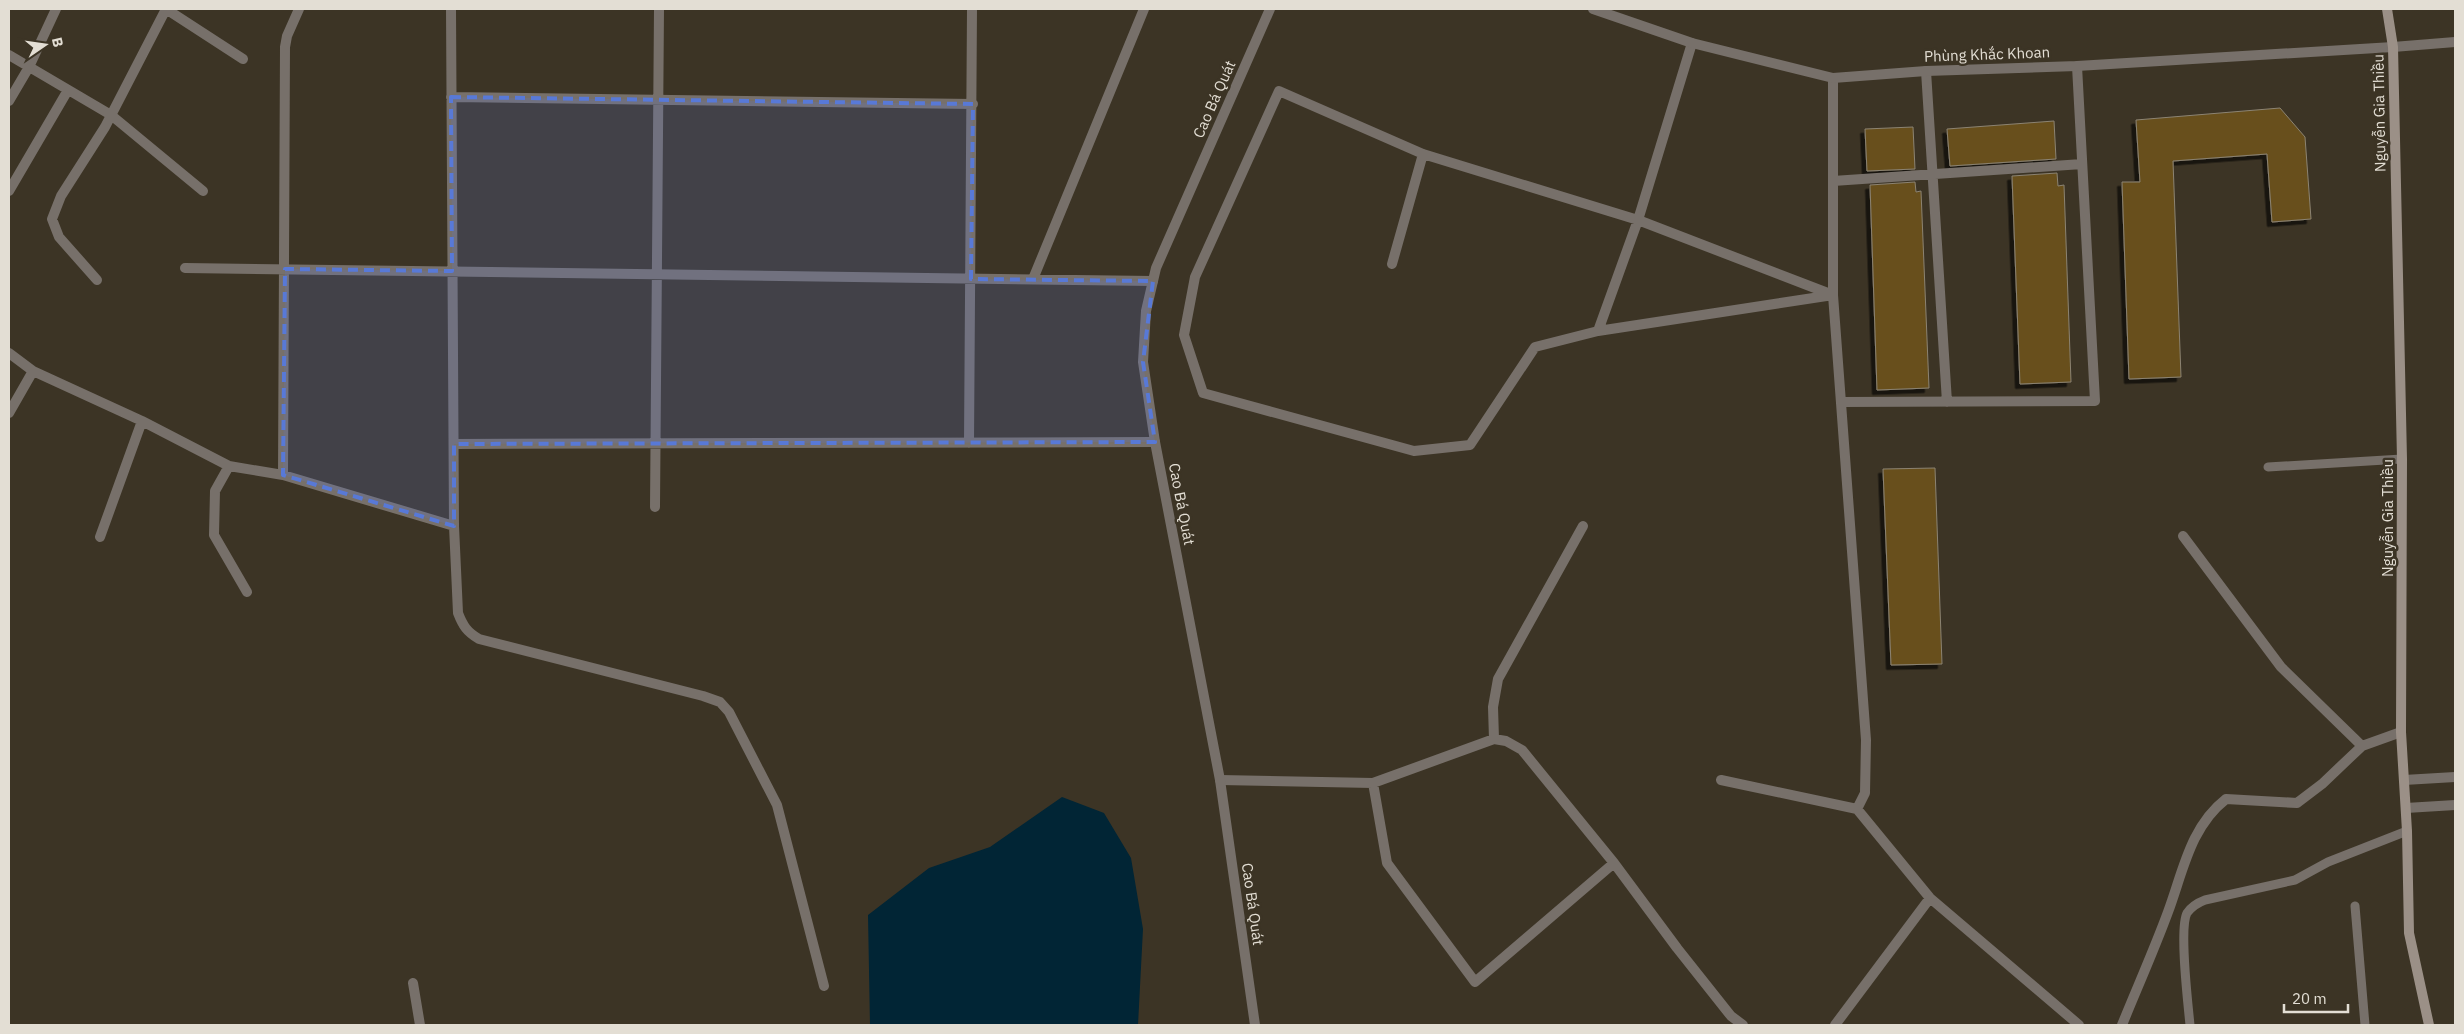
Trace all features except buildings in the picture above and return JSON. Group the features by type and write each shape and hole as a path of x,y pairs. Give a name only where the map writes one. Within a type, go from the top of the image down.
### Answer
{"main road":[{"name":"Nguyễn Gia Thiều","path":"2387,9 2393,47 2402,459 2401,732 2408,831 2409,933 2429,1025"}],"street":[{"path":"9,101 29,67 56,9"},
{"path":"97,280 59,237 52,218 61,196 111,116 166,9 243,59"},
{"path":"283,475 285,47 287,36 299,9"},
{"path":"451,9 454,526 458,613 464,629 479,639 703,696 720,702 729,712 777,805 824,986"},
{"path":"655,507 659,9"},
{"path":"969,443 972,9"},
{"path":"1033,280 1144,9"},
{"name":"Cao Bá Quát","path":"1255,1025 1220,780 1155,442 1143,362 1146,310 1156,268 1270,9"},
{"name":"Phùng Khắc Khoan","path":"1593,9 1692,43 1833,78 1926,71 2077,66 2455,42"},
{"path":"1598,331 1638,220 1692,43"},
{"path":"9,54 111,116 203,191"},
{"path":"1841,402 2095,401 2077,66"},
{"path":"1926,71 1947,402"},
{"path":"1833,78 1833,296 1866,740 1864,793 1857,809"},
{"path":"9,191 68,90"},
{"path":"1279,91 1423,154 1638,220 1833,296 1598,331 1535,347 1470,445 1414,450 1203,393 1184,335 1195,276 1279,91"},
{"path":"452,97 972,104"},
{"path":"1392,264 1423,154"},
{"path":"1833,181 2082,164"},
{"path":"185,268 1153,281"},
{"path":"9,353 33,371 142,421 229,466 283,475 454,526"},
{"path":"9,413 33,371"},
{"path":"100,537 142,421"},
{"path":"454,444 1155,442"},
{"path":"229,466 215,491 214,535 247,592"},
{"path":"1494,739 1492,706 1498,678 1582,526"},
{"path":"2183,536 2280,668 2362,746"},
{"path":"2122,1025 2168,913 2191,845 2204,820 2213,809 2226,799 2297,803 2322,784 2362,746 2401,732"},
{"path":"1220,780 1373,783 1494,739 1506,741 1522,750 1614,863 1730,1016 1743,1025"},
{"path":"2404,780 2455,777"},
{"path":"1720,780 1857,809 1930,898 2079,1025"},
{"path":"1373,783 1388,863 1476,982 1614,863"},
{"path":"2406,808 2455,805"},
{"path":"1835,1025 1930,898"},
{"path":"413,983 420,1025"}],"lane":[{"path":"2268,467 2402,459"},
{"path":"2190,1025 2184,944 2186,915 2194,904 2295,880 2328,862 2408,831"},
{"path":"2355,906 2365,1025"}],"highlighted area":[{"path":"451,97 973,104 971,279 1153,281 1143,362 1155,442 454,444 454,526 283,475 285,269 452,271"}],"water":[{"path":"1062,797 1104,813 1131,858 1143,929 1138,1025 870,1025 868,915 929,868 990,847"}]}
